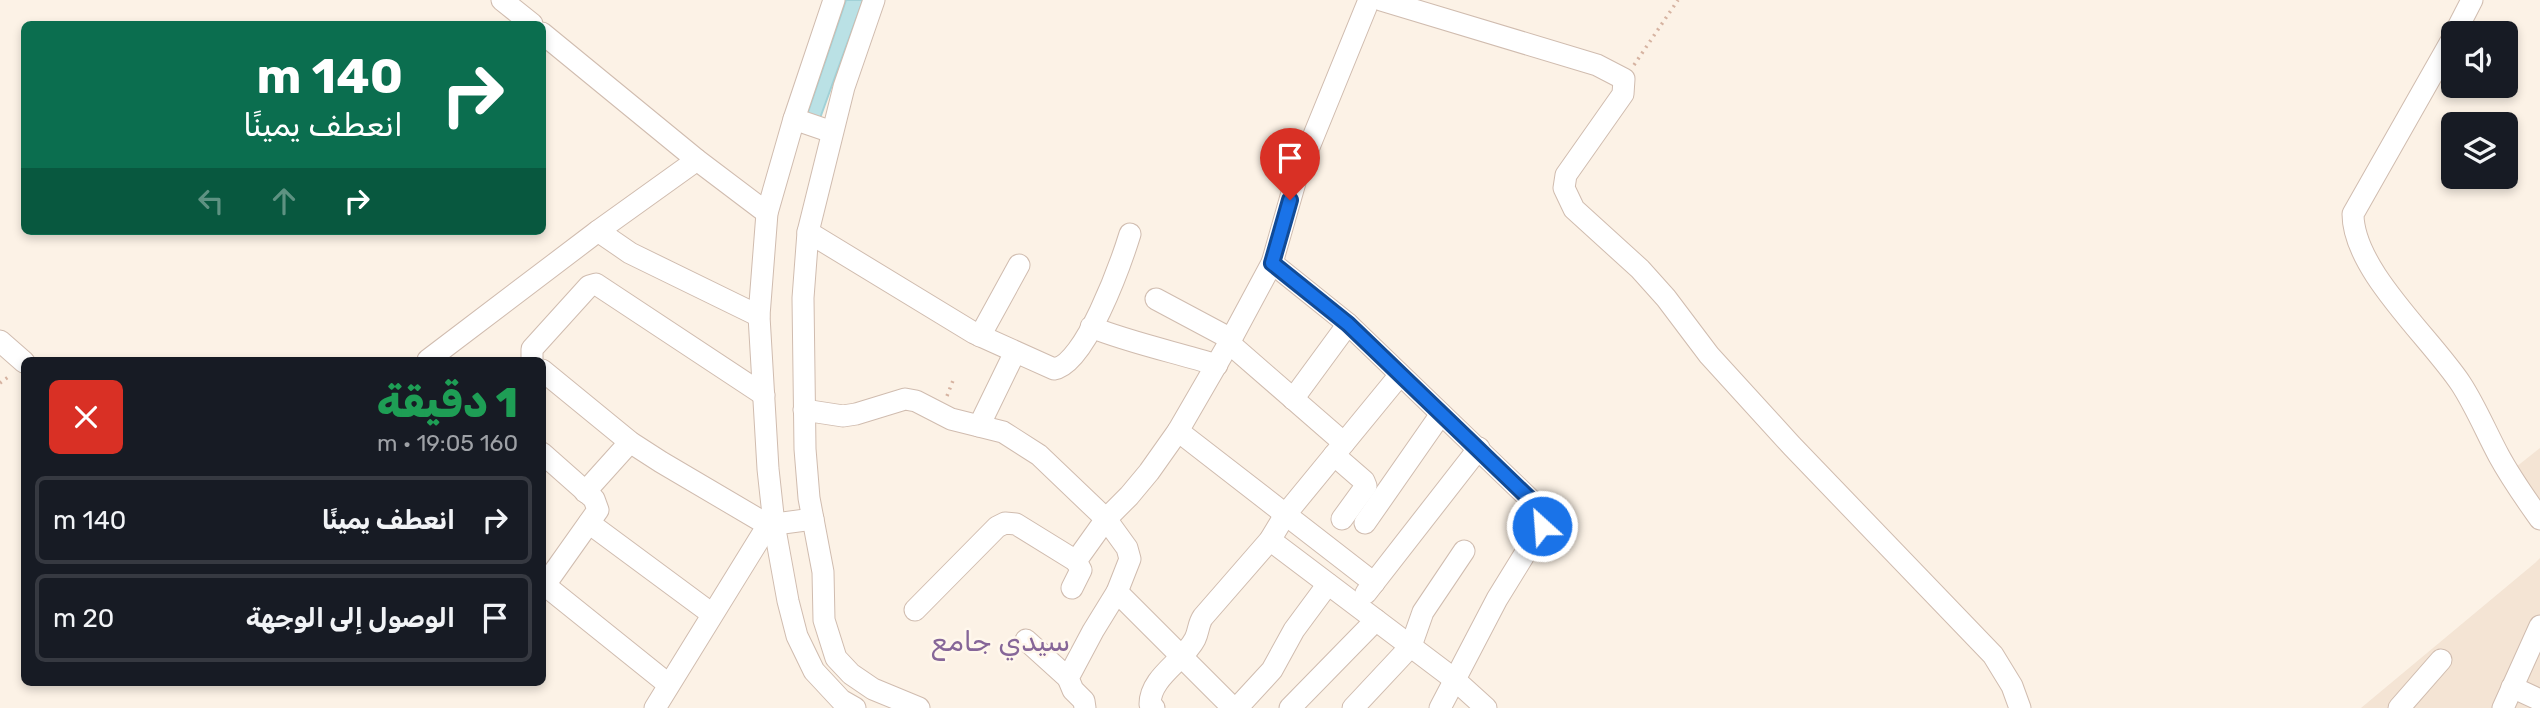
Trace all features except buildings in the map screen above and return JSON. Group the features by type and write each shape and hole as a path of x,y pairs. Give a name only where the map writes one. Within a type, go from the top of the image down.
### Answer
{"street":[{"path":"502,0 528,21"},
{"path":"834,0 794,119 767,213 759,316 771,524 788,601 797,636 814,671 841,700 855,708"},
{"path":"874,0 844,86 808,232 803,298 804,410 809,498 823,572 824,620 836,658 851,674 873,689 919,708"},
{"path":"1076,561 1105,519 1129,496 1178,431 1272,263 1296,179 1369,0"},
{"path":"1381,0 1597,65 1624,79 1623,94 1566,175 1564,188 1574,209 1666,298 1709,355 1792,446 1993,655 2012,686 2020,708"},
{"path":"2461,21 2472,0"},
{"path":"546,36 697,160 767,213"},
{"path":"2441,58 2353,214 2353,226 2358,243 2377,277 2460,383 2511,477 2540,519"},
{"path":"794,119 832,132"},
{"path":"438,357 598,232 697,160"},
{"path":"598,232 630,253 759,316"},
{"path":"808,232 980,336 1054,369 1071,361 1091,327 1116,276 1130,234"},
{"path":"1272,263 1348,324 1399,376 1479,448 1536,505 1541,515 1542,526 1497,599 1440,708"},
{"path":"980,336 1018,265"},
{"path":"532,357 532,349 589,286 596,284 764,395"},
{"path":"1156,299 1230,341 1293,398 1339,449 1366,485 1342,519"},
{"path":"1293,398 1348,324"},
{"path":"1091,327 1124,340 1151,345 1217,365"},
{"path":"0,341 21,359"},
{"path":"979,426 1015,352"},
{"path":"546,373 630,442 771,524 813,519"},
{"path":"1154,708 1150,704 1150,697 1159,681 1196,638 1198,624 1203,617 1270,540 1285,514 1399,376"},
{"path":"804,410 843,416 905,398 951,419 1003,432 1039,455 1105,519 1127,548 1130,559 1117,592 1068,678"},
{"path":"1364,523 1441,414"},
{"path":"1178,431 1374,583"},
{"path":"585,492 630,442"},
{"path":"1356,605 1479,448"},
{"path":"546,457 597,504 596,514 546,584"},
{"path":"589,523 712,614"},
{"path":"915,610 1004,523 1016,524 1076,561 1080,570 1072,588"},
{"path":"655,708 771,524"},
{"path":"1270,540 1454,679 1486,708"},
{"path":"1353,708 1410,646 1423,612 1464,551"},
{"path":"1117,592 1235,708 1272,670 1294,631 1328,584"},
{"path":"546,589 668,684"},
{"path":"1290,708 1376,620"},
{"path":"2503,708 2540,626"},
{"path":"1026,640 1068,678 1073,690 1084,701 1085,708"},
{"path":"2399,708 2441,660"},
{"path":"2512,687 2540,700"}],"path":[{"path":"1624,79 1678,0"}],"shaded area":[{"path":"2540,448 2540,519 2511,471"},
{"path":"2540,558 2540,708 2361,708 2535,563"}],"water":[{"path":"846,0 863,0 819,121 804,124"}],"district":[{"name":"سيدي جامع","path":"1001,641"}],"route":[{"path":"1290,200 1272,263 1348,324 1399,376 1479,448 1536,505 1542,526"}]}
